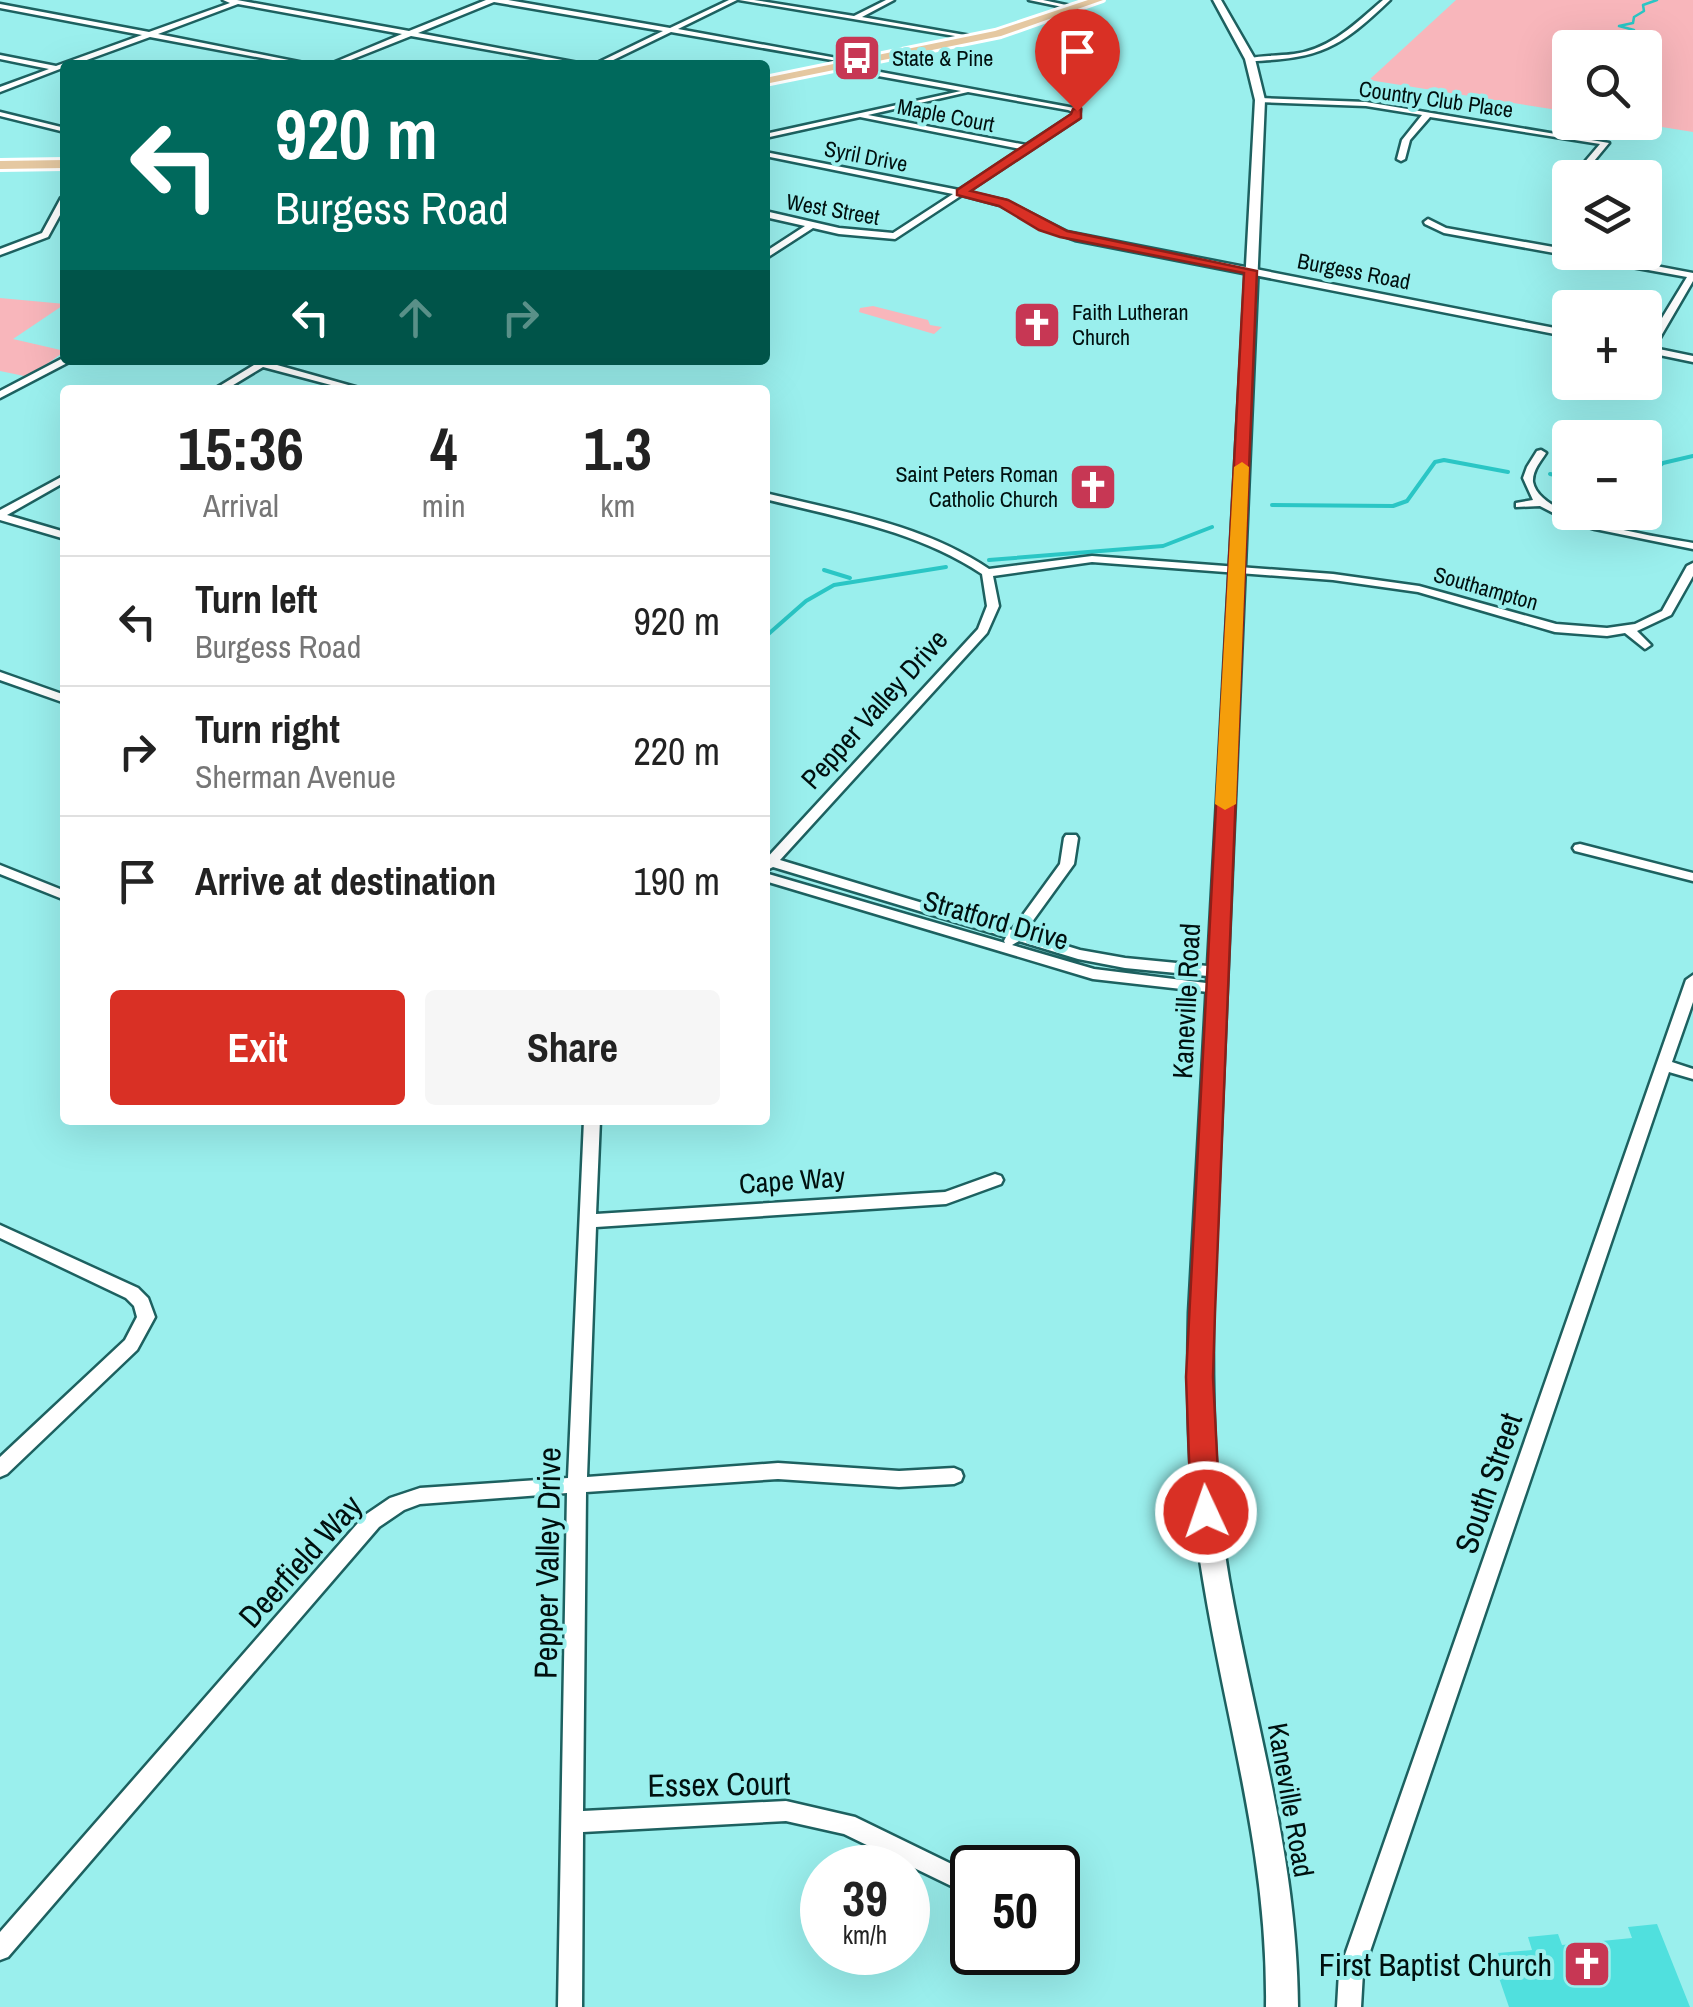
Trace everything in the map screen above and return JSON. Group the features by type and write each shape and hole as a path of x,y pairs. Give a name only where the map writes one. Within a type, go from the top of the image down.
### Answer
{"main road":[{"path":"770,80 978,38 1098,0"},
{"name":"Kaneville Road","path":"1217,0 1250,60 1260,100 1200,1377 1206,1512 1229,1645 1272,1836 1282,1934 1282,2007"},
{"path":"0,165 60,164"}],"street":[{"path":"226,0 558,60"},
{"path":"345,60 494,0 858,62"},
{"path":"608,60 738,0 978,38"},
{"path":"855,18 891,0"},
{"path":"1032,0 1078,8"},
{"path":"1250,60 1290,58 1326,50 1387,0"},
{"path":"82,60 242,1"},
{"path":"0,6 283,60"},
{"path":"0,57 60,67"},
{"path":"837,66 1077,111 1076,116 961,192"},
{"path":"0,90 60,68"},
{"path":"770,135 973,90"},
{"name":"Country Club Place","path":"1260,100 1366,104 1605,142 1590,160"},
{"path":"0,114 60,129"},
{"path":"1401,159 1400,152 1408,137 1428,114"},
{"name":"Maple Court","path":"858,116 1027,148"},
{"name":"Syril Drive","path":"770,155 961,192"},
{"name":"Burgess Road","path":"961,192 1004,203 1044,228 1064,234 1552,330"},
{"name":"West Street","path":"770,215 810,226 895,236 961,192"},
{"path":"0,252 45,235 60,207"},
{"path":"1428,222 1444,230 1692,275 1662,324"},
{"path":"770,253 810,226"},
{"path":"1662,352 1693,358"},
{"path":"0,395 60,363"},
{"path":"227,385 261,365"},
{"path":"276,365 344,385"},
{"path":"1541,453 1528,477 1532,493 1542,502 1587,524 1693,546"},
{"path":"0,515 60,481"},
{"path":"770,497 920,537 961,552 988,573"},
{"path":"1520,505 1542,502"},
{"path":"0,515 60,534"},
{"name":"Southampton","path":"988,573 1092,559 1236,568 1394,584 1555,628 1597,632 1628,629 1667,613 1693,566"},
{"name":"Pepper Valley Drive","path":"770,866 983,630 993,606 988,573"},
{"path":"1628,629 1644,645"},
{"path":"0,676 60,697"},
{"path":"1006,950 1067,864 1071,838"},
{"path":"1580,848 1693,878"},
{"path":"0,869 60,894"},
{"name":"Stratford Drive","path":"770,870 1104,960 1217,980"},
{"name":"Stratford Drive","path":"770,870 1006,950 1119,979 1217,980"},
{"name":"South Street","path":"1348,2007 1351,1972 1693,980"},
{"path":"1665,1065 1693,1074"},
{"name":"Pepper Valley Drive","path":"570,2007 577,1484 592,1125"},
{"name":"Cape Way","path":"589,1220 946,1198 995,1180"},
{"path":"0,1231 132,1293 142,1303 146,1318 132,1346 0,1469"},
{"name":"Deerfield Way","path":"0,1949 382,1511 420,1496 778,1471 899,1478 954,1476"},
{"name":"Essex Court","path":"572,1822 786,1811 877,1836 950,1874"}],"shaded area":[{"path":"1456,0 1693,0 1693,132 1662,127 1662,30 1552,30 1552,109 1369,80"},
{"path":"0,298 60,304 60,307 13,339 60,350 60,355 29,377 0,371"},
{"path":"873,306 942,327 934,334 859,312 860,308"}],"building":[{"name":"First Baptist Church","path":"1657,1924 1690,2007 1509,2007 1498,1975 1505,1975 1498,1953 1532,1950 1528,1937 1558,1934 1562,1945 1632,1938 1628,1927"}],"waterway":[{"path":"1634,30 1619,26 1633,23 1634,17 1644,11 1643,5 1657,0"},
{"path":"1662,464 1693,456"},
{"path":"1272,505 1393,506 1407,501 1435,462 1444,460 1508,472"},
{"path":"989,560 1163,546 1212,527"},
{"path":"770,633 806,601 834,585 946,567"},
{"path":"824,570 850,578"}],"slow traffic":[{"path":"1225,804 1242,467"}],"place":[{"name":"State & Pine","path":"857,58"},
{"name":"Faith Lutheran Church","path":"1037,325"},
{"name":"Saint Peters Roman Catholic Church","path":"1093,487"},
{"name":"First Baptist Church","path":"1587,1964"}],"route":[{"path":"1077,111 1076,116 961,192 1004,203 1044,228 1064,234 1250,271 1202,1313 1200,1377 1206,1512"}]}
